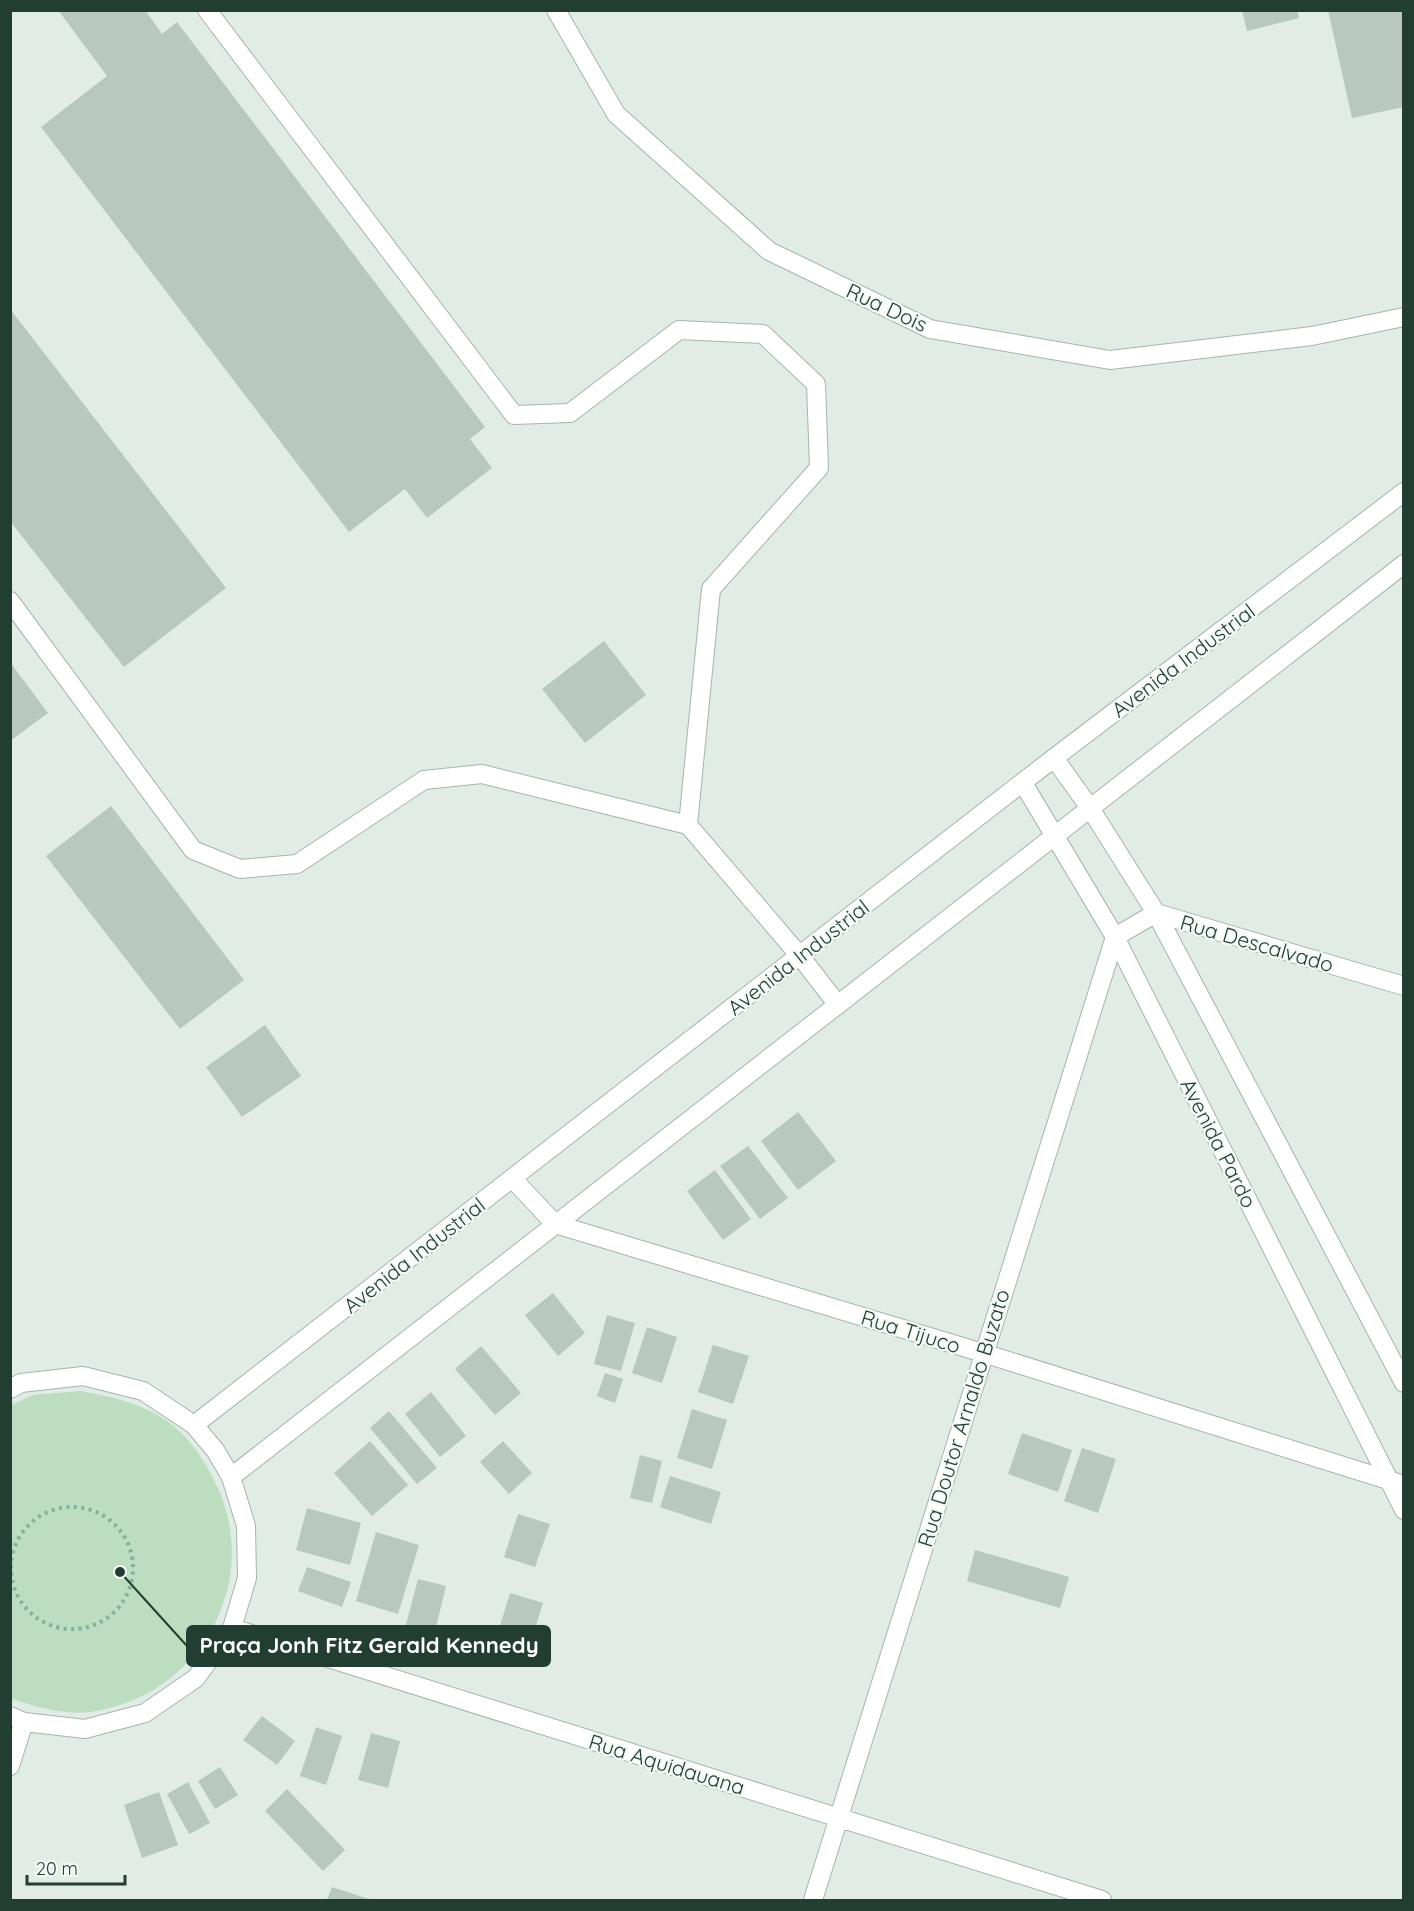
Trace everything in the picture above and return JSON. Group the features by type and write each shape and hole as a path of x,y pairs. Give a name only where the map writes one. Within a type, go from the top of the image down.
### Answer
{"street":[{"path":"207,10 514,415 570,413 680,330 763,334 816,384 819,468 711,588 688,825"},
{"name":"Rua Dois","path":"556,10 616,114 769,251 930,329 1110,360 1312,336 1404,317"},
{"name":"Avenida Industrial","path":"194,1425 1054,758 1404,492"},
{"path":"231,1477 1404,564"},
{"path":"10,602 193,850 240,869 297,864 424,780 482,774 688,825 800,956 838,1005"},
{"path":"1054,758 1090,808 1156,913 1404,1383"},
{"name":"Avenida Pardo","path":"1023,783 1115,937 1396,1482 1404,1510"},
{"name":"Rua Descalvado","path":"1115,937 1156,913 1404,986"},
{"name":"Rua Doutor Arnaldo Buzato","path":"813,1900 1115,937"},
{"path":"512,1178 555,1224"},
{"name":"Rua Tijuco","path":"555,1224 983,1353 1396,1482"},
{"path":"10,1389 21,1383 83,1376 143,1391 194,1425 215,1450 231,1477 246,1526 247,1578 232,1628 196,1678 145,1713 85,1729 17,1719 10,1766"},
{"name":"Rua Aquidauana","path":"232,1628 1102,1900"}],"path":[{"path":"62,1508 93,1510 108,1519 121,1532 129,1547 133,1564 132,1581 125,1598 115,1612 101,1622 85,1628 67,1629 49,1625 33,1615 21,1601 14,1583 11,1565 15,1547 22,1533 47,1512 62,1508"}],"green space":[{"path":"81,1391 116,1398 149,1410 170,1423 190,1442 214,1480 228,1518 232,1556 226,1593 213,1628 191,1658 163,1683 129,1702 80,1713 50,1709 10,1698 11,1405 33,1395"}],"building":[{"path":"58,10 145,10 162,34 177,22 485,427 470,439 492,468 427,518 405,489 349,532 41,127 107,76"},
{"path":"1242,10 1297,10 1299,18 1247,31"},
{"path":"1328,10 1404,10 1404,107 1352,118"},
{"path":"10,309 226,588 124,667 10,521"},
{"path":"604,641 646,695 585,743 542,689"},
{"path":"10,662 48,713 10,741"},
{"path":"111,806 244,980 180,1029 46,856"},
{"path":"265,1025 301,1076 242,1117 206,1067"},
{"path":"798,1112 836,1161 798,1190 761,1141"},
{"path":"748,1146 788,1198 760,1219 720,1166"},
{"path":"715,1170 751,1219 723,1240 687,1191"},
{"path":"553,1293 585,1333 558,1356 525,1315"},
{"path":"607,1315 635,1323 621,1371 594,1364"},
{"path":"647,1327 677,1337 662,1383 632,1373"},
{"path":"713,1345 749,1356 733,1404 698,1392"},
{"path":"481,1346 521,1393 495,1415 455,1369"},
{"path":"605,1373 623,1379 615,1403 597,1396"},
{"path":"431,1392 466,1436 440,1457 405,1414"},
{"path":"692,1409 727,1420 712,1469 677,1458"},
{"path":"389,1411 437,1468 417,1484 370,1428"},
{"path":"1022,1433 1072,1450 1058,1492 1008,1474"},
{"path":"370,1441 408,1485 372,1516 334,1473"},
{"path":"503,1441 532,1473 509,1494 480,1462"},
{"path":"1082,1448 1116,1459 1098,1513 1064,1501"},
{"path":"640,1455 662,1461 652,1503 630,1498"},
{"path":"670,1476 721,1492 711,1524 660,1507"},
{"path":"307,1508 361,1523 350,1565 296,1550"},
{"path":"518,1514 550,1524 535,1567 504,1557"},
{"path":"376,1532 419,1545 398,1614 356,1601"},
{"path":"975,1550 1069,1577 1060,1608 967,1581"},
{"path":"307,1567 351,1582 342,1607 298,1591"},
{"path":"418,1579 446,1586 433,1639 404,1632"},
{"path":"510,1593 543,1603 527,1655 494,1645"},
{"path":"262,1716 295,1741 277,1765 243,1740"},
{"path":"316,1727 342,1736 326,1785 300,1776"},
{"path":"371,1733 400,1741 388,1788 358,1780"},
{"path":"220,1767 238,1795 215,1809 198,1781"},
{"path":"188,1782 210,1823 189,1834 167,1794"},
{"path":"287,1789 345,1850 323,1871 265,1811"},
{"path":"159,1792 178,1845 142,1858 124,1805"},
{"path":"332,1887 372,1900 327,1900"}],"place":[{"name":"Praça Jonh Fitz Gerald Kennedy","path":"120,1572"}]}
